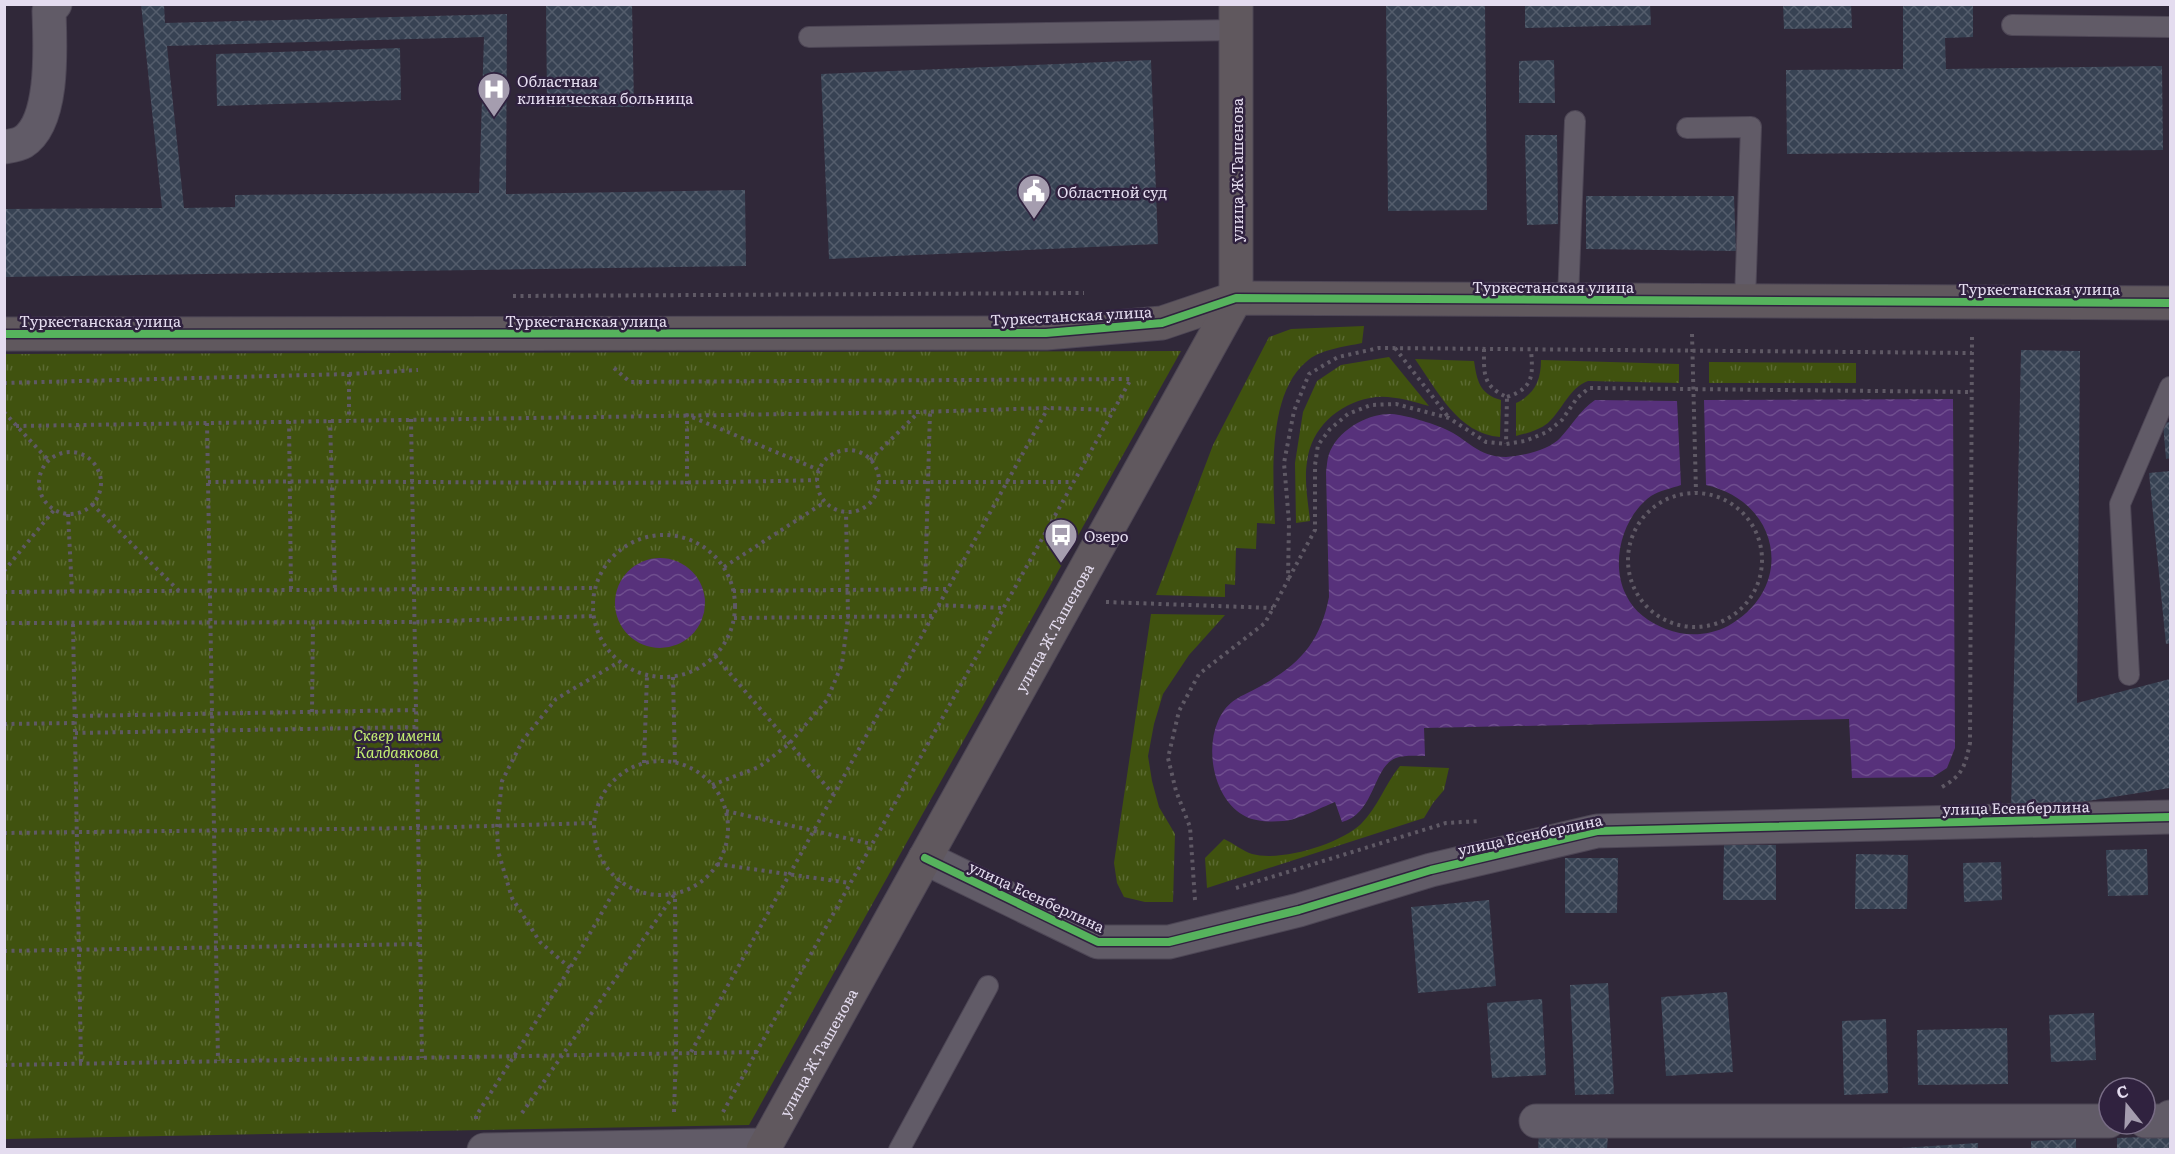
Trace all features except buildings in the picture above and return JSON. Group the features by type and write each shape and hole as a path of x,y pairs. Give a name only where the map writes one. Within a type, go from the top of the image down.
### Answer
{"street":[{"path":"4,147 21,144 33,134 42,113 51,70 49,11 55,4"},
{"name":"улица Ж.Ташенова","path":"764,1147 1236,298 1236,17"},
{"name":"Туркестанская улица","path":"4,334 1046,333 1162,323 1236,298 2170,303"},
{"name":"улица Есенберлина","path":"925,858 1098,942 1169,942 1299,910 1431,870 1597,831 2170,817"},
{"path":"1536,1121 2097,1121"},
{"path":"480,1138 764,1147"}],"lane":[{"path":"809,37 1236,17"},
{"path":"2012,25 2170,27"},
{"path":"1568,299 1575,121"},
{"path":"1687,128 1751,127 1745,300"},
{"path":"2128,675 2120,504 2170,387"},
{"path":"899,1149 988,986"}],"path":[{"path":"503,297 1085,293"},
{"path":"1692,300 1696,492"},
{"path":"1938,789 1956,779 1965,765 1970,743 1972,301"},
{"path":"1288,580 1289,522 1284,463 1294,411 1310,374 1338,357 1378,348 1972,353"},
{"path":"1395,348 1449,418"},
{"path":"1484,349 1485,378 1490,387 1507,397 1526,388 1531,379 1531,350"},
{"path":"613,368 630,382 1131,379 718,1120"},
{"path":"4,383 350,374 419,370"},
{"path":"349,420 350,374"},
{"path":"1205,897 1194,901 1191,826 1176,791 1168,758 1179,711 1198,674 1265,623 1315,530 1315,465 1318,445 1330,429 1348,414 1371,405 1396,404 1449,418 1486,442 1506,444 1525,441 1547,432 1562,420 1577,398 1589,388 1972,392"},
{"path":"1506,444 1507,397"},
{"path":"16,426 930,412 1047,408 1112,410"},
{"path":"691,1053 1047,408"},
{"path":"4,412 49,461"},
{"path":"870,459 919,412"},
{"path":"925,589 930,412"},
{"path":"687,415 819,470"},
{"path":"687,415 687,484"},
{"path":"411,419 422,1058"},
{"path":"330,420 335,591"},
{"path":"289,421 291,591"},
{"path":"207,423 218,1061"},
{"path":"841,451 854,451 870,459 879,482 870,502 860,510 846,512 825,502 818,492 819,470 828,457 841,451"},
{"path":"70,453 81,454 90,460 98,470 101,481 99,493 92,504 82,512 68,514 54,510 44,500 40,489 41,474 49,461 62,454 70,453"},
{"path":"208,482 412,481 687,484 817,480"},
{"path":"879,482 1072,482"},
{"path":"1696,492 1717,496 1728,501 1745,515 1757,533 1762,565 1755,591 1746,603 1731,617 1714,625 1696,627 1680,626 1664,620 1649,610 1632,586 1627,559 1632,534 1653,506 1673,496 1696,492"},
{"path":"724,567 825,502"},
{"path":"92,504 179,591"},
{"path":"4,571 54,510"},
{"path":"712,785 759,767 789,744 827,700 842,664 848,617 846,512"},
{"path":"68,514 72,592"},
{"path":"678,536 692,541 714,555 724,567 734,591 734,618 728,638 715,656 703,666 673,677 647,676 619,662 600,640 593,616 594,588 602,571 618,551 647,537 678,536"},
{"path":"4,592 594,588"},
{"path":"734,591 948,589"},
{"path":"1068,601 1273,608"},
{"path":"938,605 1003,608"},
{"path":"4,624 415,622 593,616"},
{"path":"734,618 932,616"},
{"path":"312,712 313,623"},
{"path":"73,624 81,1064"},
{"path":"715,656 833,794"},
{"path":"570,968 540,942 512,898 498,851 497,827 502,781 523,740 556,699 619,662"},
{"path":"644,764 647,676"},
{"path":"673,677 675,763"},
{"path":"75,716 417,710"},
{"path":"4,724 75,723"},
{"path":"75,733 417,727"},
{"path":"663,761 698,772 712,785 726,811 727,840 717,864 697,885 675,894 653,895 620,881 603,861 597,849 594,823 598,805 608,787 630,769 644,764 663,761"},
{"path":"726,811 872,843"},
{"path":"1228,890 1446,824 1481,821"},
{"path":"4,833 497,827 594,823"},
{"path":"717,864 851,883"},
{"path":"480,1138 476,1116 570,968 620,881"},
{"path":"673,1121 676,1053 675,894"},
{"path":"522,1113 675,894"},
{"path":"4,951 420,944"},
{"path":"4,1065 757,1052"}],"green space":[{"path":"1364,326 1362,343 1332,349 1306,362 1293,377 1284,395 1275,438 1275,524 1257,523 1256,549 1236,548 1235,585 1225,584 1225,597 1156,595 1213,445 1269,337 1291,329"},
{"name":"Сквер имени Калдаякова","path":"1181,351 749,1125 5,1139 5,354"},
{"path":"1389,357 1429,406 1377,397 1358,401 1328,419 1314,438 1307,462 1306,484 1310,521 1296,523 1295,463 1303,412 1317,381 1341,365"},
{"path":"1415,359 1474,361 1480,385 1488,394 1501,400 1500,437 1485,434 1460,419 1440,397"},
{"path":"1541,360 1679,364 1679,383 1588,381 1581,384 1571,394 1548,423 1516,436 1516,403 1536,386"},
{"path":"1709,362 1856,363 1856,383 1709,383"},
{"path":"1151,614 1225,615 1189,655 1163,694 1148,756 1159,807 1175,834 1173,902 1145,902 1124,897 1117,883 1114,863"},
{"path":"1400,766 1449,768 1444,790 1424,818 1207,888 1205,858 1224,839 1249,853 1264,856 1294,853 1325,844 1361,824"}],"water":[{"path":"1953,399 1955,748 1947,768 1933,777 1852,778 1849,719 1424,728 1425,756 1399,757 1388,763 1361,810 1342,822 1335,802 1283,821 1252,819 1233,807 1219,786 1212,746 1214,733 1222,714 1231,703 1286,670 1306,651 1320,627 1329,597 1327,460 1339,438 1363,420 1382,414 1404,416 1445,429 1487,454 1506,457 1528,454 1556,442 1595,400 1677,401 1681,485 1651,496 1641,505 1626,528 1619,555 1619,569 1626,595 1643,616 1666,629 1697,634 1713,632 1728,626 1750,610 1764,590 1771,569 1771,548 1764,527 1751,509 1731,494 1706,485 1704,400"},
{"path":"660,558 677,562 692,571 701,586 705,603 701,620 692,635 677,644 660,648 643,644 628,635 619,620 615,603 619,586 628,571 643,562"}],"cycle path":[{"path":"4,334 1046,333 1162,323 1236,298 2170,303"},
{"path":"925,858 1098,942 1169,942 1299,910 1431,870 1597,831 2170,817"}],"place":[{"name":"Областная клиническая больница","path":"494,118"},
{"name":"Областной суд","path":"1034,220"},
{"name":"Озеро","path":"1061,564"}]}
